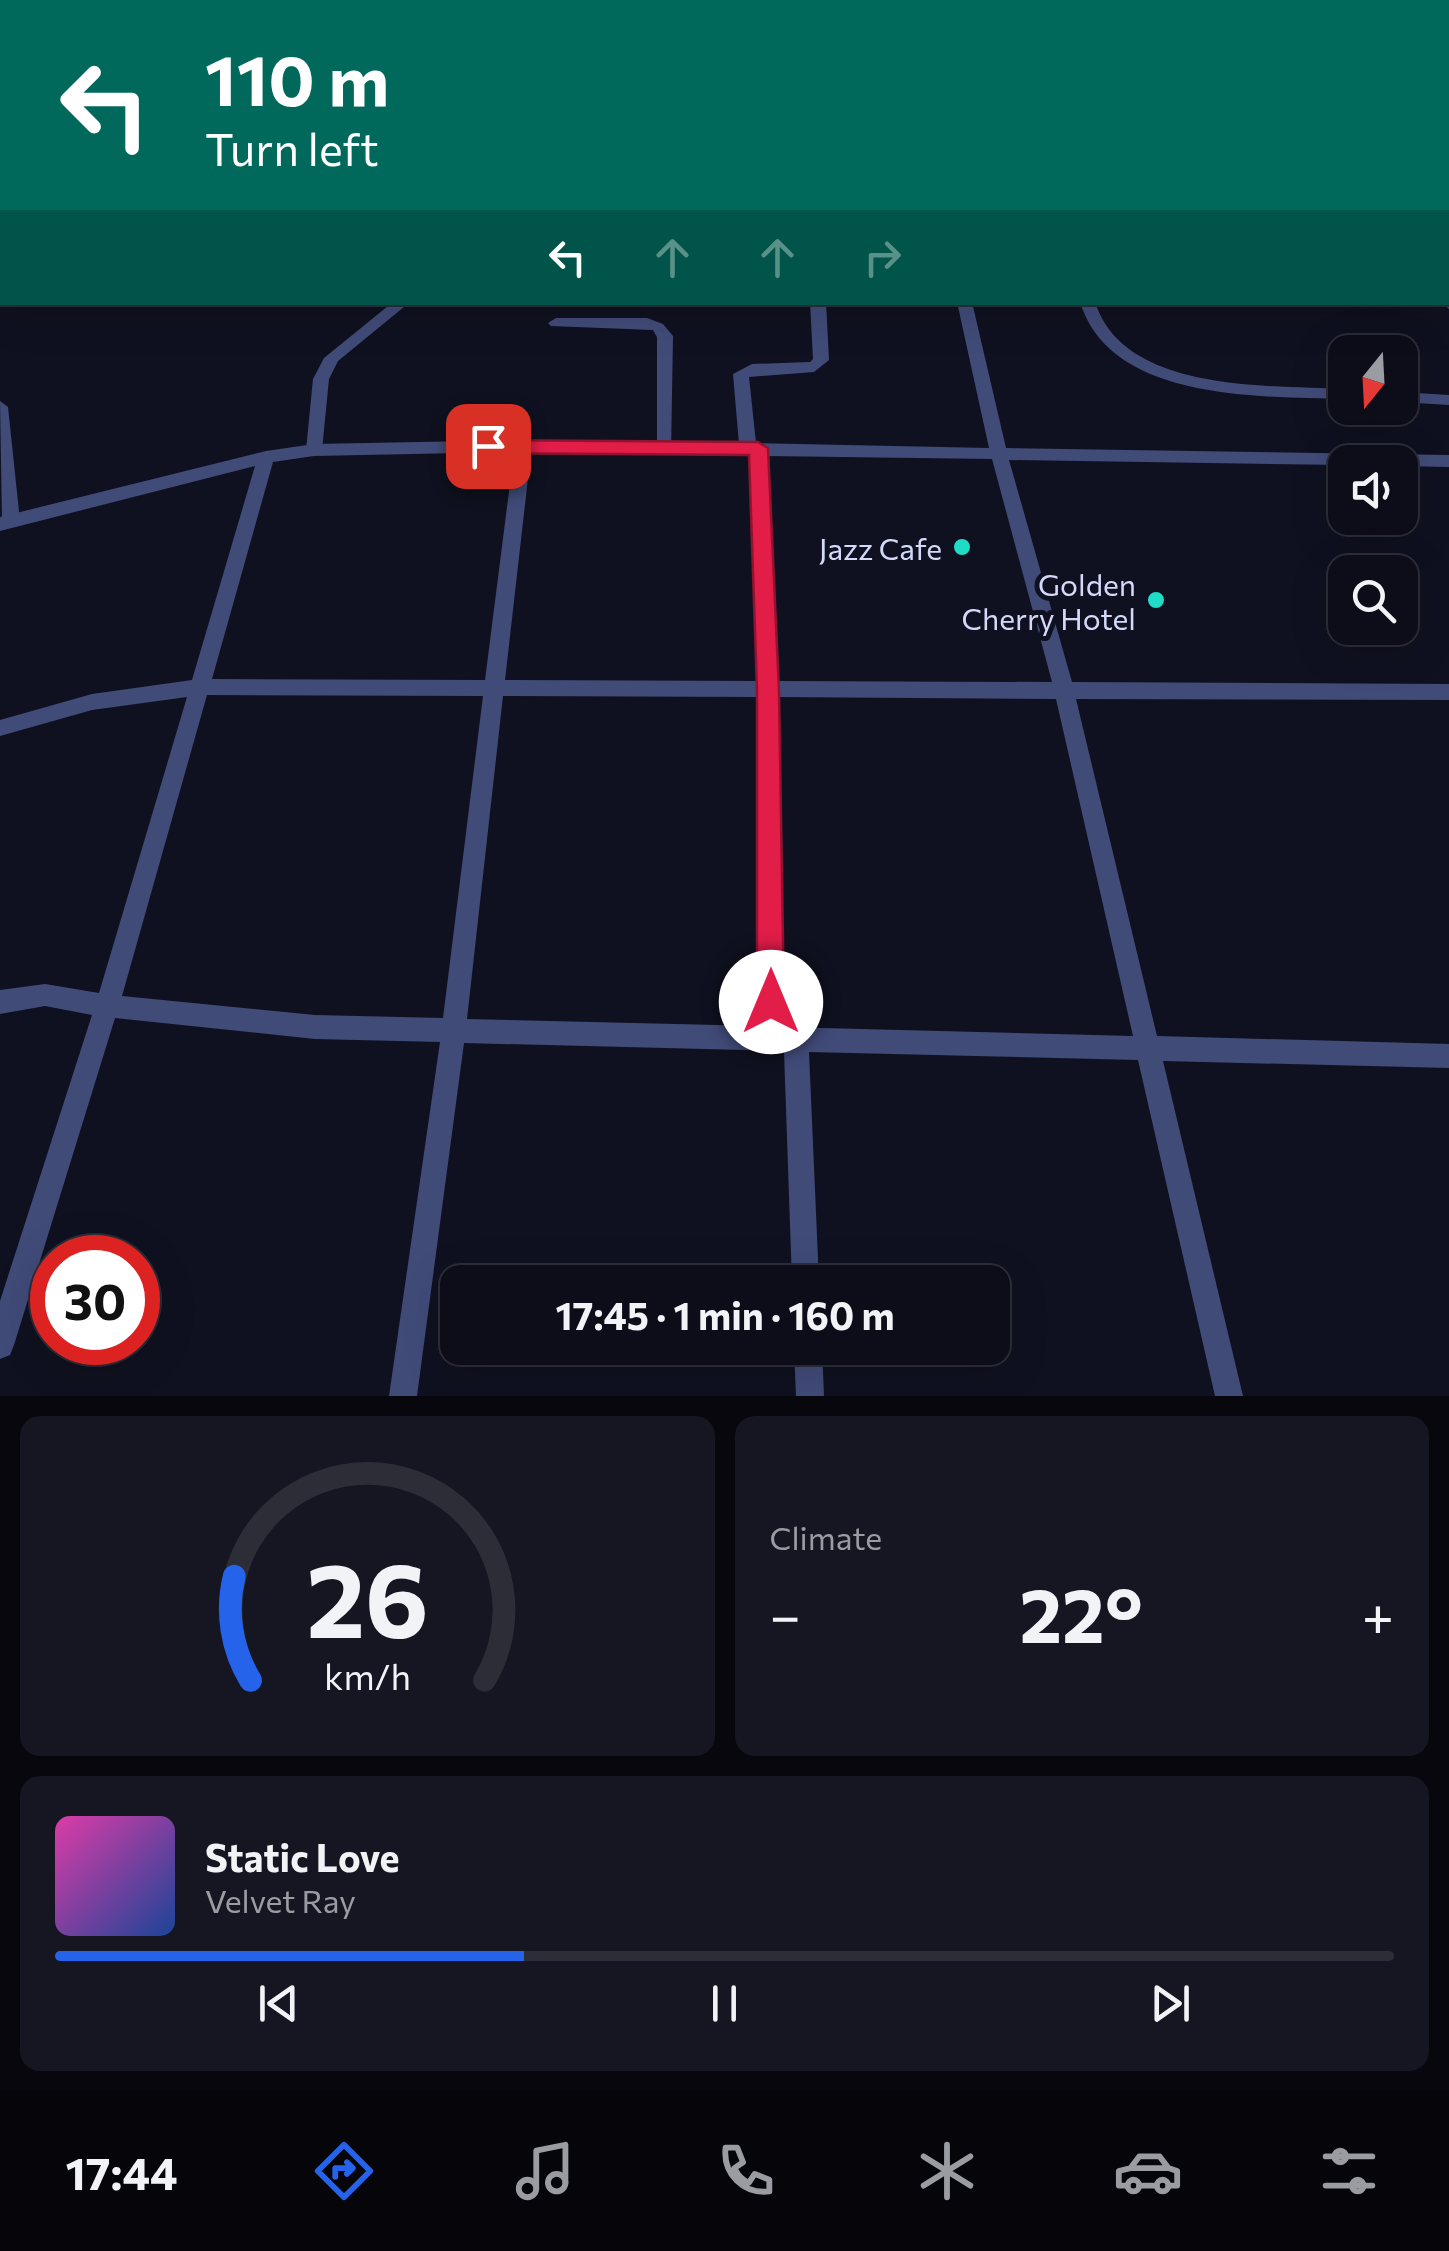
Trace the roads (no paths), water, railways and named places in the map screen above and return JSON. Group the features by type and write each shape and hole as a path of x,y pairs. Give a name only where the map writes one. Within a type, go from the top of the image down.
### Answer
{"street":[{"path":"314,450 321,380 332,358 398,305"},
{"path":"804,1265 784,1040 753,448 741,374 752,369 814,367 821,360 818,305"},
{"path":"965,305 998,451 1064,691 1229,1396"},
{"path":"1088,305 1098,330 1134,361 1190,381 1328,393"},
{"path":"556,323 647,323 658,327 664,336 666,448"},
{"path":"1418,398 1449,400"},
{"path":"0,407 6,523 266,457 314,450 523,446 753,448 1449,461"},
{"path":"403,1396 454,1029 523,446"},
{"path":"0,1345 107,1006 266,457"},
{"path":"0,728 92,702 197,687 1449,692"},
{"path":"0,1002 45,995 107,1006 315,1027 1449,1056"},
{"path":"809,1365 810,1396"}],"place":[{"name":"Jazz Cafe","path":"962,547"},
{"name":"Golden Cherry Hotel","path":"1156,600"}]}
